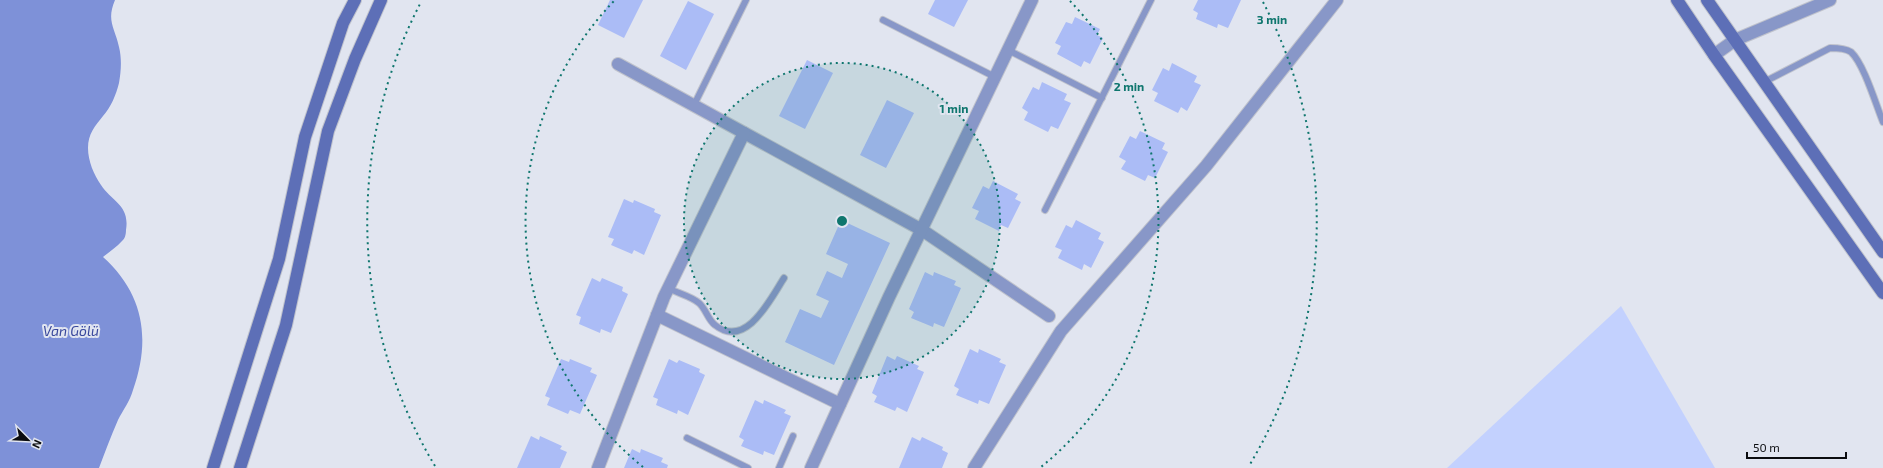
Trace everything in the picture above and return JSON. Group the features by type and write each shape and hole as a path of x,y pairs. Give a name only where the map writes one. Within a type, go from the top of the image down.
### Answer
{"main road":[{"path":"213,468 279,259 305,137 343,23 354,0"},
{"path":"240,468 286,325 328,131 355,59 381,0"},
{"path":"1677,0 1714,55 1883,293"},
{"path":"1707,0 1883,252"}],"street":[{"path":"811,468 922,230 1032,0"},
{"path":"974,468 1061,331 1206,166 1337,0"},
{"path":"1714,55 1735,40 1830,0"},
{"path":"618,64 922,230 1048,316"},
{"path":"598,468 668,288 744,133"},
{"path":"657,315 840,404"}],"lane":[{"path":"694,105 746,0"},
{"path":"1045,210 1151,0"},
{"path":"883,20 996,77"},
{"path":"1764,82 1830,48 1841,48 1851,52 1860,65 1883,122"},
{"path":"1008,50 1102,98"},
{"path":"668,288 699,303 716,326 730,332 739,332 756,320 784,278"},
{"path":"779,468 793,436"},
{"path":"687,438 748,468"}],"shaded area":[{"path":"1621,306 1715,468 1447,468"}],"water":[{"name":"Van Gölü","path":"0,0 115,0 112,7 111,19 121,56 119,83 111,105 91,134 88,143 88,153 92,168 98,181 105,191 123,209 127,222 125,238 103,257 117,271 128,286 135,302 140,318 142,353 139,371 132,394 118,420 99,468 0,468"}],"building":[{"path":"610,0 643,0 624,38 598,25"},
{"path":"935,0 968,0 954,27 928,14"},
{"path":"1198,0 1241,0 1228,28 1218,24 1217,28 1196,19 1198,13 1193,10"},
{"path":"688,1 714,14 686,70 660,56"},
{"path":"1075,17 1100,29 1097,35 1103,38 1090,64 1084,61 1081,67 1057,54 1061,46 1055,43 1066,22 1072,24"},
{"path":"807,60 833,73 805,129 779,116"},
{"path":"1172,63 1197,76 1194,82 1201,85 1187,111 1181,107 1178,113 1154,101 1158,93 1152,90 1163,68 1169,71"},
{"path":"1042,82 1067,94 1064,100 1071,103 1058,129 1051,126 1048,132 1024,120 1028,112 1022,108 1033,87 1039,90"},
{"path":"887,100 914,113 886,168 860,155"},
{"path":"1140,131 1165,143 1162,149 1168,152 1155,178 1148,175 1145,181 1121,169 1126,161 1119,157 1130,136 1136,139"},
{"path":"993,181 1018,194 1015,199 1021,202 1008,228 1001,225 999,231 975,219 979,211 972,208 983,186 989,189"},
{"path":"624,199 633,203 634,200 655,209 654,212 661,215 644,255 634,250 632,254 611,245 614,239 608,237"},
{"path":"841,220 890,243 834,365 785,342 800,309 821,318 829,301 816,295 827,271 842,278 848,264 826,254"},
{"path":"1076,220 1101,233 1098,239 1104,242 1091,268 1084,264 1082,270 1058,258 1062,250 1055,247 1066,225 1072,228"},
{"path":"925,272 933,276 934,272 956,281 954,285 961,288 944,327 934,323 933,327 911,318 914,312 909,309"},
{"path":"592,278 600,282 602,278 623,287 622,291 628,294 611,333 601,329 600,333 579,324 581,317 576,315"},
{"path":"970,349 978,353 979,349 1001,359 999,362 1006,365 989,404 979,400 978,404 956,395 959,389 954,386"},
{"path":"887,356 895,360 897,356 919,366 917,369 924,372 907,412 897,407 895,411 874,402 877,396 872,393"},
{"path":"561,359 569,362 570,359 592,368 590,372 597,375 580,414 570,410 568,414 547,405 550,398 545,396"},
{"path":"669,359 677,363 679,360 700,369 699,372 705,375 688,415 678,410 677,414 656,405 658,399 653,397"},
{"path":"755,400 763,404 764,400 786,410 784,413 791,416 774,455 764,451 763,455 741,446 744,440 739,437"},
{"path":"531,436 539,440 540,436 562,446 560,449 567,452 560,468 517,468"},
{"path":"912,437 920,441 922,437 943,447 942,450 948,453 942,468 899,468"},
{"path":"632,449 640,453 641,449 663,458 661,462 668,465 667,468 624,468"}]}
